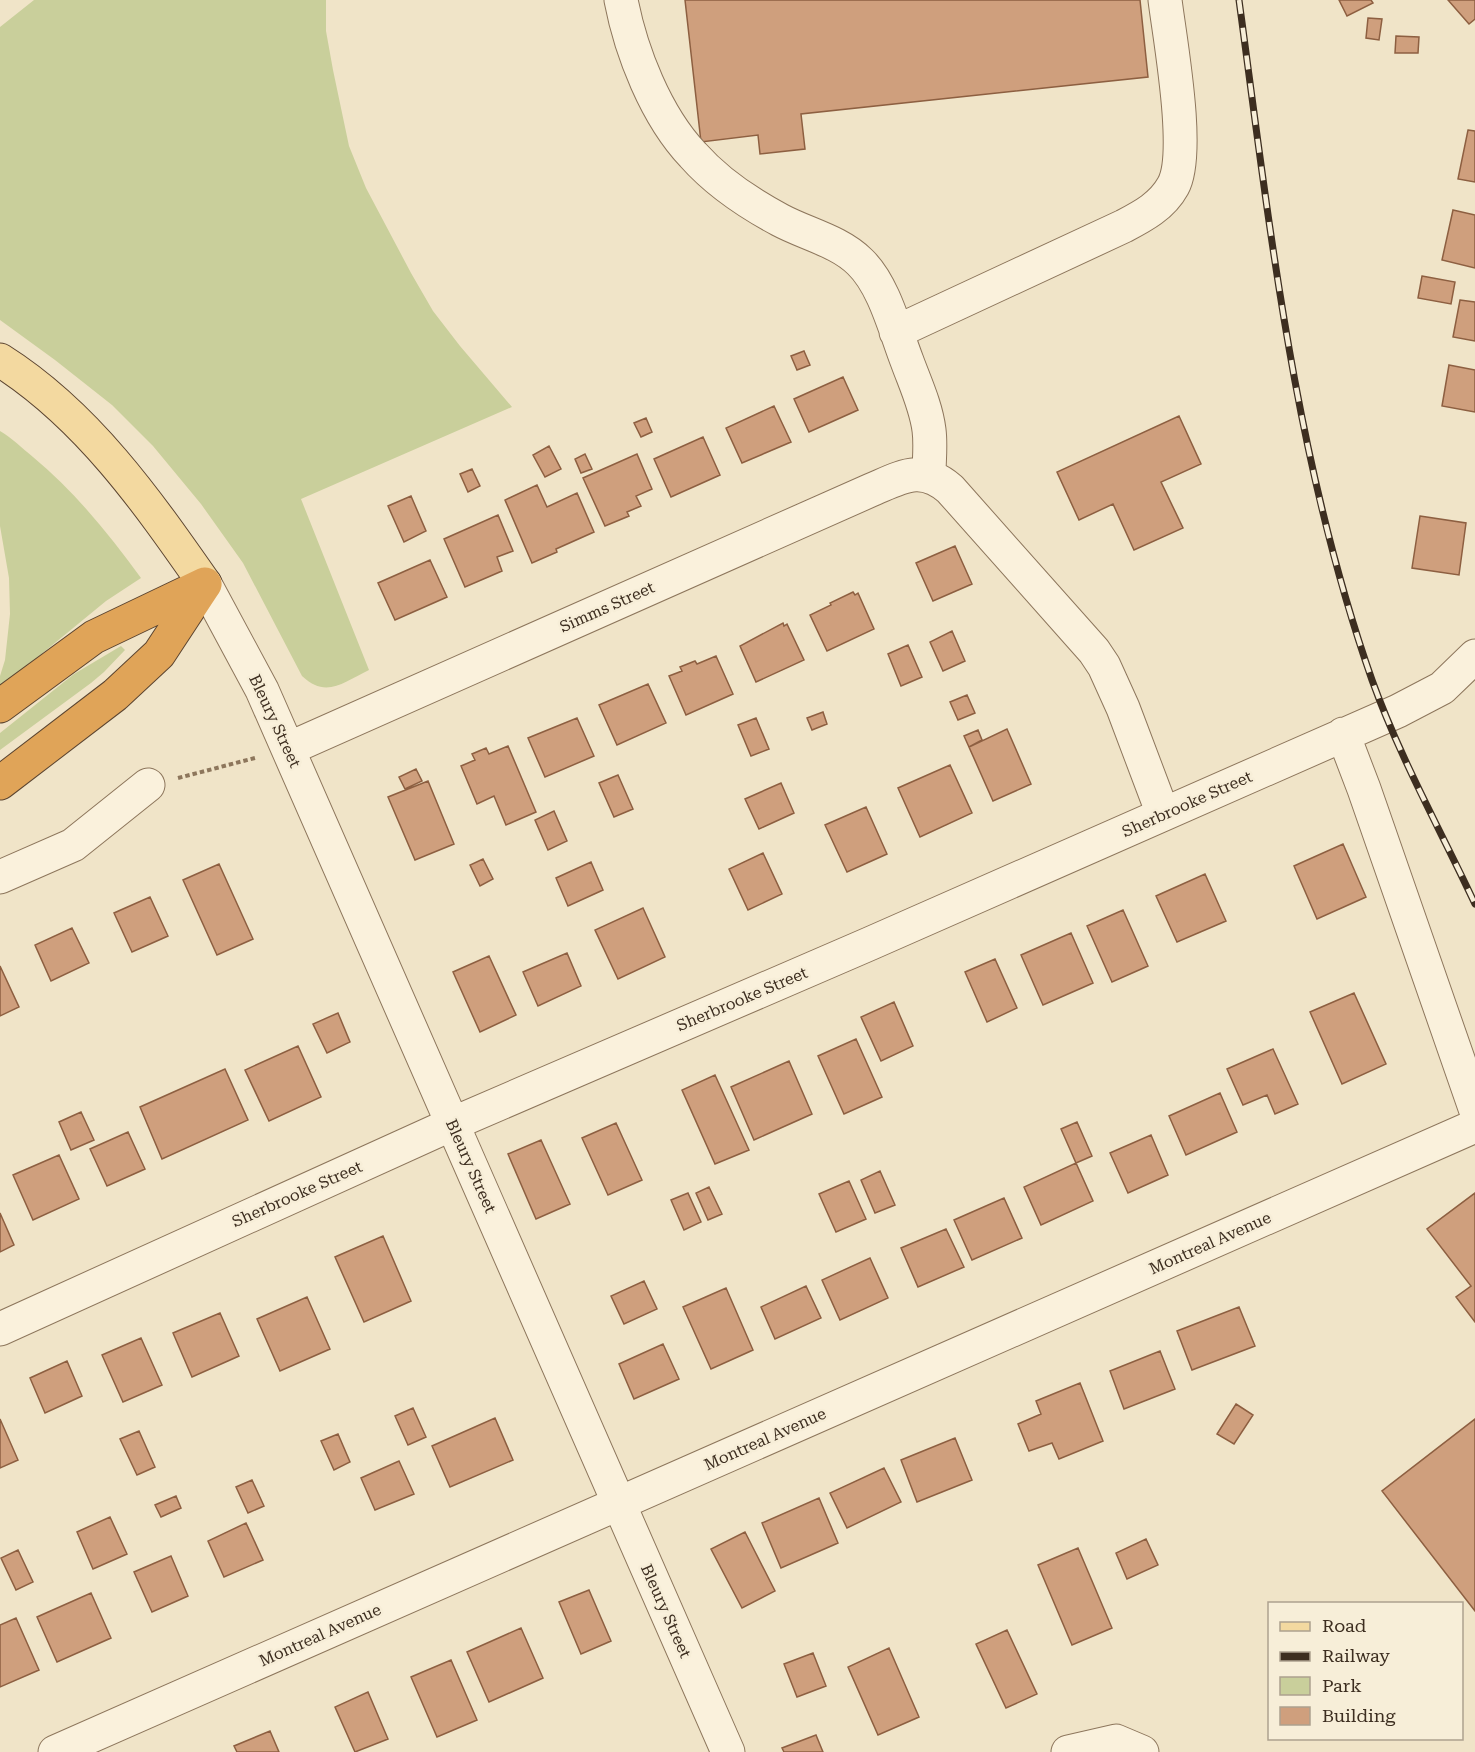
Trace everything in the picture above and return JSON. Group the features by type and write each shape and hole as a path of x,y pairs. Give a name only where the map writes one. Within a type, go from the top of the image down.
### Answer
{"highway":[{"path":"0,706 94,637 205,584"},
{"path":"0,783 115,695 159,654 205,584"}],"main road":[{"path":"0,360 25,376 65,410 111,458 148,503 205,584"}],"street":[{"path":"621,0 624,19 644,74 675,133 693,155 715,176 747,200 780,220 850,253 862,264 874,281 896,332 925,411 930,443 929,475 950,489 1094,651 1104,666 1122,708 1163,814"},
{"path":"896,332 1124,226 1164,199 1174,185 1179,167 1181,140 1165,0"},
{"name":"Simms Street","path":"288,749 871,490 911,475 929,475"},
{"name":"Bleury Street","path":"205,584 262,690 728,1752"},
{"name":"Sherbrooke Street","path":"0,1329 452,1124 1398,711 1442,688 1475,656"},
{"path":"1343,734 1475,1108"},
{"path":"0,877 73,845 148,785"},
{"name":"Montreal Avenue","path":"56,1752 1475,1126"},
{"path":"1068,1752 1116,1741 1142,1752"}],"path":[{"path":"148,785 288,749"}],"green space":[{"path":"34,0 326,0 326,31 349,146 366,188 433,311 512,407 301,499 369,670 343,683 327,687 319,686 302,676 243,563 201,504 153,446 112,405 0,320 0,27"},
{"path":"0,431 48,470 77,499 141,578 106,601 0,688 10,614 9,578 0,526"},
{"path":"121,646 125,650 104,672 0,750 0,733 74,674"}],"building":[{"path":"685,0 1140,0 1148,77 801,114 805,149 760,154 758,135 701,142"},
{"path":"1339,0 1371,0 1373,3 1347,16"},
{"path":"1448,0 1475,0 1475,19 1469,24"},
{"path":"1368,18 1382,19 1379,40 1366,38"},
{"path":"1396,36 1419,37 1418,53 1395,53"},
{"path":"1468,130 1475,131 1475,182 1458,179"},
{"path":"1453,210 1475,215 1475,268 1442,260"},
{"path":"1422,276 1455,282 1451,304 1418,298"},
{"path":"1460,300 1475,302 1475,341 1453,337"},
{"path":"804,351 810,365 797,370 791,356"},
{"path":"1449,365 1475,370 1475,412 1442,406"},
{"path":"843,377 858,410 809,432 794,399"},
{"path":"774,406 791,442 742,463 726,428"},
{"path":"1179,416 1201,464 1161,482 1183,528 1134,550 1113,504 1079,520 1057,472"},
{"path":"646,418 652,432 641,437 634,423"},
{"path":"703,437 720,475 671,497 654,459"},
{"path":"549,446 561,469 545,477 533,455"},
{"path":"585,454 592,469 581,473 575,459"},
{"path":"637,454 652,489 636,496 641,506 627,512 629,516 605,526 583,478"},
{"path":"472,469 480,486 468,492 460,474"},
{"path":"537,485 547,507 577,493 594,532 532,563 505,500"},
{"path":"411,496 426,531 404,542 388,506"},
{"path":"498,515 513,551 497,557 502,571 465,587 444,539"},
{"path":"1420,516 1466,523 1459,575 1412,568"},
{"path":"955,546 972,584 933,601 916,563"},
{"path":"430,560 447,597 395,620 378,583"},
{"path":"853,592 855,595 858,593 874,629 827,651 810,615"},
{"path":"783,623 784,626 787,624 804,660 756,682 740,646"},
{"path":"952,631 965,661 943,671 930,642"},
{"path":"908,645 922,677 901,686 888,654"},
{"path":"716,656 733,694 686,715 669,676 682,671 680,667 695,661 697,664"},
{"path":"648,684 666,723 617,745 599,705"},
{"path":"967,695 975,713 958,720 950,702"},
{"path":"823,712 827,724 812,730 807,718"},
{"path":"577,718 594,756 545,777 528,738"},
{"path":"756,718 769,749 751,756 738,725"},
{"path":"1007,729 1031,784 993,801 969,747"},
{"path":"978,730 982,740 969,747 964,736"},
{"path":"508,746 536,812 506,825 494,796 477,804 461,766 475,760 472,754 486,748 489,754"},
{"path":"950,765 972,813 920,837 898,788"},
{"path":"416,769 422,781 405,789 399,777"},
{"path":"618,775 633,809 614,817 599,783"},
{"path":"428,781 454,844 415,860 388,797"},
{"path":"781,783 794,813 759,829 745,799"},
{"path":"866,807 887,854 847,872 825,825"},
{"path":"554,811 567,841 548,850 535,820"},
{"path":"1343,844 1366,897 1317,919 1294,866"},
{"path":"763,853 782,894 748,910 729,869"},
{"path":"483,859 493,879 480,886 470,865"},
{"path":"591,862 603,890 568,906 556,878"},
{"path":"219,864 253,939 217,955 183,880"},
{"path":"1205,874 1226,921 1177,942 1156,896"},
{"path":"150,897 168,936 132,952 114,913"},
{"path":"643,908 665,957 618,979 595,930"},
{"path":"1123,910 1148,966 1112,982 1087,926"},
{"path":"72,928 89,963 51,981 35,945"},
{"path":"1071,933 1093,983 1043,1005 1021,955"},
{"path":"567,953 581,986 538,1006 523,972"},
{"path":"489,956 516,1015 480,1032 453,972"},
{"path":"995,959 1017,1008 987,1022 965,972"},
{"path":"0,966 19,1007 0,1016"},
{"path":"1354,993 1386,1064 1342,1084 1310,1012"},
{"path":"894,1002 913,1046 881,1061 861,1017"},
{"path":"338,1013 350,1042 327,1053 313,1024"},
{"path":"856,1039 882,1097 844,1114 818,1056"},
{"path":"298,1046 321,1097 269,1121 245,1070"},
{"path":"1273,1049 1298,1104 1275,1114 1267,1095 1243,1105 1227,1069"},
{"path":"789,1061 812,1114 754,1140 731,1087"},
{"path":"225,1069 248,1120 162,1159 140,1107"},
{"path":"715,1075 749,1150 715,1164 682,1090"},
{"path":"1220,1093 1237,1132 1186,1155 1169,1116"},
{"path":"81,1112 94,1140 71,1150 59,1122"},
{"path":"1077,1122 1092,1156 1076,1163 1061,1129"},
{"path":"616,1123 642,1180 608,1195 582,1138"},
{"path":"128,1132 145,1169 107,1186 90,1149"},
{"path":"1151,1135 1168,1175 1128,1193 1110,1153"},
{"path":"541,1140 570,1204 536,1219 508,1154"},
{"path":"59,1155 79,1199 33,1220 13,1175"},
{"path":"1076,1163 1093,1201 1041,1225 1024,1187"},
{"path":"880,1171 895,1205 875,1213 861,1180"},
{"path":"849,1181 866,1219 836,1232 819,1194"},
{"path":"709,1187 722,1214 708,1220 696,1193"},
{"path":"688,1193 701,1222 684,1230 671,1200"},
{"path":"1475,1193 1475,1322 1456,1297 1471,1286 1427,1229"},
{"path":"1004,1198 1022,1238 972,1260 954,1220"},
{"path":"0,1213 14,1245 0,1252"},
{"path":"946,1229 964,1267 918,1287 901,1248"},
{"path":"383,1236 411,1301 364,1322 335,1257"},
{"path":"870,1258 888,1298 840,1320 822,1280"},
{"path":"644,1281 657,1309 624,1324 611,1296"},
{"path":"806,1286 821,1318 775,1339 761,1307"},
{"path":"726,1288 753,1350 711,1369 683,1307"},
{"path":"307,1297 330,1349 280,1371 257,1319"},
{"path":"1239,1307 1255,1346 1192,1370 1177,1331"},
{"path":"220,1313 239,1356 192,1377 173,1333"},
{"path":"141,1338 162,1385 123,1402 102,1355"},
{"path":"663,1344 679,1379 634,1399 619,1364"},
{"path":"1160,1351 1175,1389 1124,1409 1110,1371"},
{"path":"67,1361 82,1396 45,1413 30,1378"},
{"path":"1080,1383 1103,1441 1059,1459 1052,1443 1029,1451 1018,1424 1041,1414 1036,1401"},
{"path":"1236,1404 1253,1415 1234,1444 1217,1434"},
{"path":"413,1408 426,1437 408,1445 395,1416"},
{"path":"495,1418 513,1460 450,1487 432,1446"},
{"path":"0,1419 18,1460 0,1468"},
{"path":"1475,1419 1475,1611 1382,1491"},
{"path":"139,1431 155,1467 137,1475 120,1439"},
{"path":"338,1434 350,1462 334,1470 321,1441"},
{"path":"955,1438 972,1480 917,1502 901,1460"},
{"path":"399,1461 414,1494 375,1510 361,1478"},
{"path":"884,1468 901,1502 847,1528 830,1493"},
{"path":"252,1480 264,1506 248,1513 236,1487"},
{"path":"176,1496 181,1508 161,1517 155,1505"},
{"path":"819,1498 838,1543 781,1568 762,1523"},
{"path":"110,1517 127,1554 93,1569 77,1532"},
{"path":"246,1523 263,1560 224,1577 208,1541"},
{"path":"745,1532 775,1591 742,1608 711,1549"},
{"path":"1146,1539 1158,1565 1127,1579 1116,1553"},
{"path":"1078,1548 1112,1628 1072,1645 1038,1565"},
{"path":"18,1550 33,1582 16,1590 1,1558"},
{"path":"171,1556 188,1596 152,1612 134,1572"},
{"path":"589,1590 611,1641 581,1654 559,1602"},
{"path":"91,1593 111,1638 57,1662 37,1617"},
{"path":"16,1618 39,1670 0,1687 0,1625"},
{"path":"521,1628 543,1678 489,1702 467,1652"},
{"path":"1007,1630 1037,1694 1006,1708 976,1644"},
{"path":"889,1648 919,1717 878,1735 848,1667"},
{"path":"813,1653 826,1686 797,1697 784,1664"},
{"path":"451,1660 477,1720 437,1737 411,1677"},
{"path":"368,1692 388,1739 355,1752 335,1707"},
{"path":"270,1731 279,1752 237,1752 234,1746"},
{"path":"816,1735 823,1752 784,1752 782,1748"}],"railway":[{"path":"1239,0 1288,344 1323,514 1345,597 1383,709 1475,904"}]}
